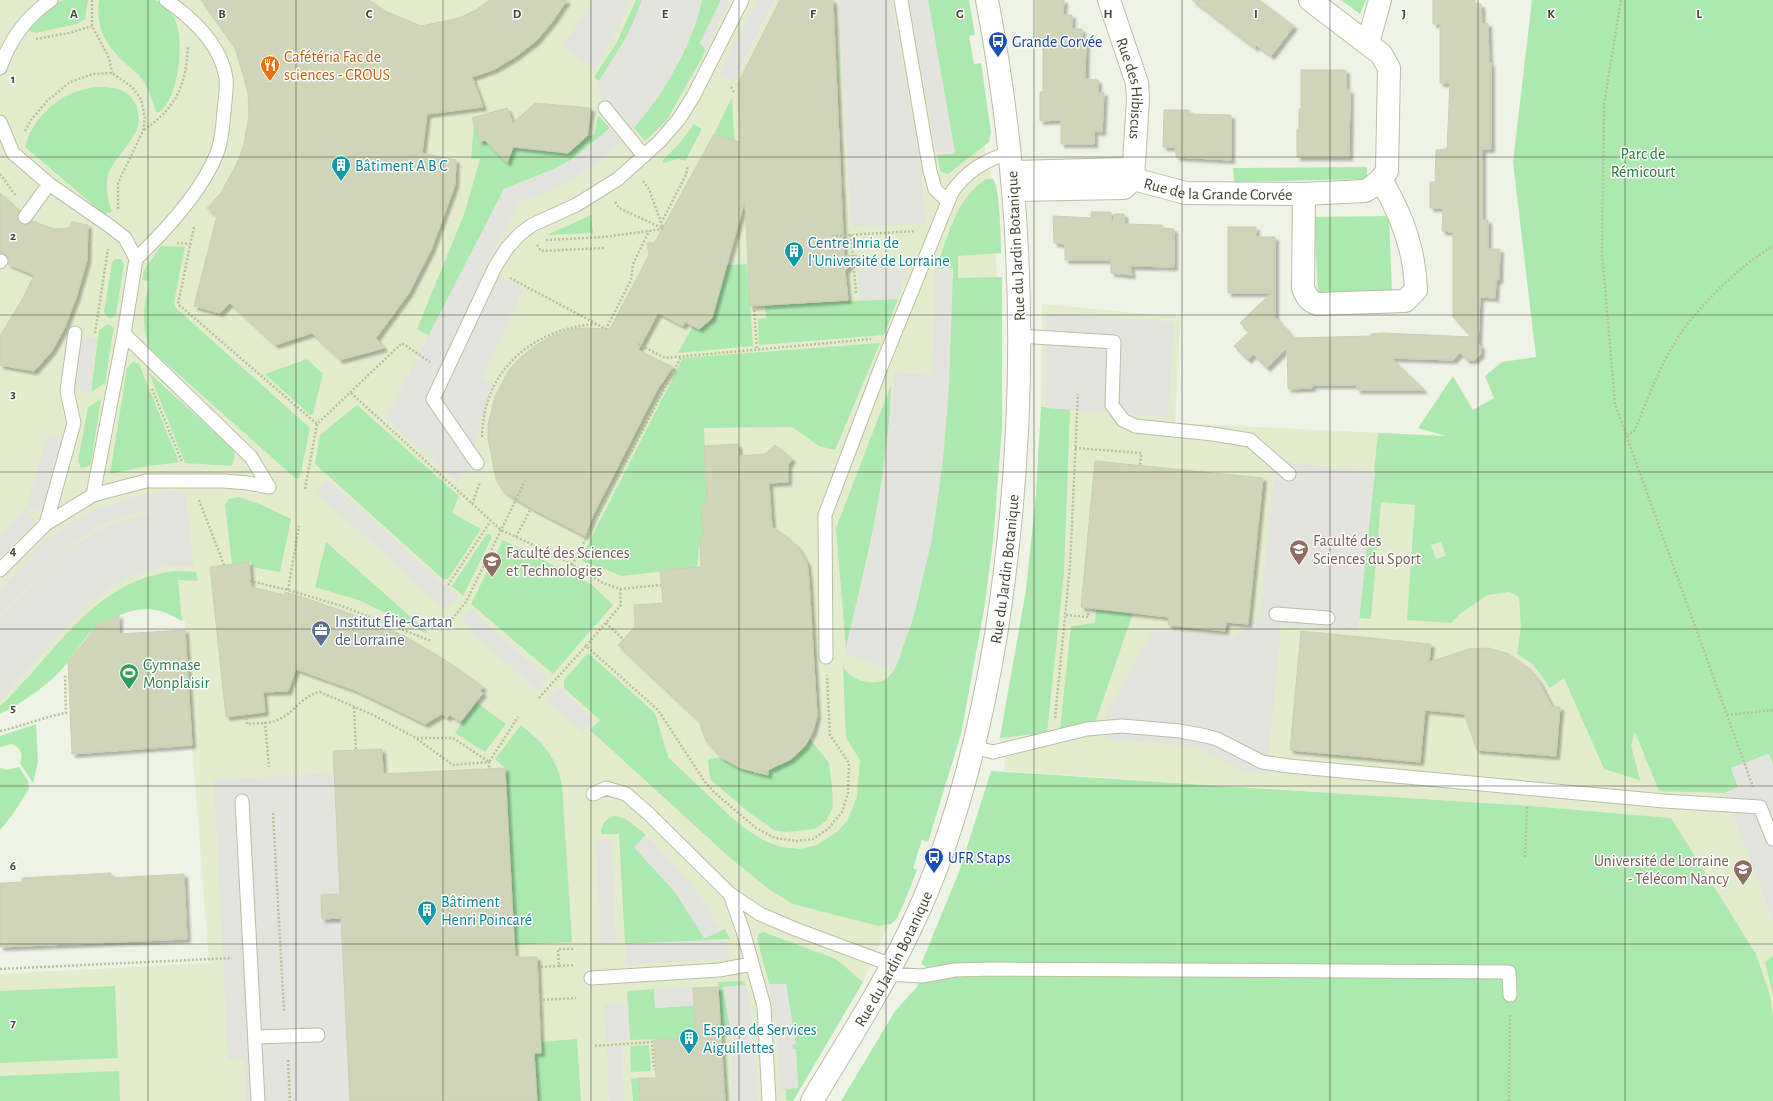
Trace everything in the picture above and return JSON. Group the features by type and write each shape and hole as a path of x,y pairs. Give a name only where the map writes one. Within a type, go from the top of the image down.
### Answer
{"street":[{"name":"Rue du Jardin Botanique","path":"812,1101 890,970 915,921 934,874 959,800 984,704 992,659 1010,533 1016,456 1019,336 1018,252 1012,172 998,58 987,0"},
{"name":"Rue des Hibiscus","path":"1109,0 1137,83 1138,99 1133,179"},
{"path":"1310,0 1381,54 1388,68 1388,155 1386,171 1381,180"},
{"path":"1368,43 1380,0"},
{"name":"Rue de la Grande Corvée","path":"1012,172 1124,188 1133,179 1186,193 1304,194 1365,191 1381,180 1403,224 1416,277 1416,290 1406,302 1317,304 1311,302 1306,296 1303,288 1304,194"}],"lane":[{"path":"0,68 12,40 34,11 51,0"},
{"path":"93,495 124,334 136,259 182,209 202,180 217,153 223,124 226,78 221,60 199,27 166,0"},
{"path":"477,463 433,399 444,372 495,267 520,234 532,225 576,206 618,179 644,156 679,119 694,95 742,0"},
{"path":"901,0 930,171 935,189 948,202"},
{"path":"605,108 644,156"},
{"path":"0,122 13,153 49,184 125,238 136,259"},
{"path":"826,657 825,515 881,367 948,202 960,181 971,171 998,156 1012,172"},
{"path":"25,216 49,184"},
{"path":"46,524 74,423 67,391 75,333"},
{"path":"0,570 46,524 93,495 146,481 248,482 269,487 251,457 124,334"},
{"path":"1019,336 1114,342 1112,406 1123,420 1135,426 1213,434 1250,440 1289,474"},
{"path":"1276,614 1328,618"},
{"path":"973,747 993,752 1087,729 1106,727 1122,726 1180,731 1217,739 1262,762 1289,766 1760,807 1773,839"},
{"path":"593,794 606,788 626,794 650,815 730,894 760,914 890,970 922,976 955,970 993,969 1509,972 1510,995"},
{"path":"242,801 258,1101"},
{"path":"730,894 764,1006 769,1101"},
{"path":"591,978 719,970 752,964"},
{"path":"255,1037 318,1035"}],"path":[{"path":"92,0 92,26 109,58 112,73"},
{"path":"1621,0 1604,104 1602,253 1615,404 1760,807"},
{"path":"143,131 158,120 169,109 184,82 187,66 188,42 186,26 179,10"},
{"path":"12,40 44,39 92,26"},
{"path":"13,153 31,120 47,101 70,82 92,74 112,73 132,87 141,98 145,118 143,131 118,183 117,199 125,238"},
{"path":"731,87 734,92"},
{"path":"661,223 686,175 688,165"},
{"path":"0,174 16,195"},
{"path":"642,179 649,189 663,229"},
{"path":"619,208 663,229"},
{"path":"96,332 111,227"},
{"path":"542,240 604,238 663,229"},
{"path":"193,231 178,304 317,424"},
{"path":"507,277 606,329 631,280 633,264 649,231"},
{"path":"832,236 922,231"},
{"path":"851,235 856,293"},
{"path":"534,241 541,251 604,248"},
{"path":"1627,436 1634,432 1660,370 1675,342 1690,321 1727,280 1773,246"},
{"path":"754,306 757,350"},
{"path":"482,442 482,427 487,404 496,381 522,350 540,338 576,325 597,324"},
{"path":"638,344 665,358 874,339"},
{"path":"305,489 317,424 402,344 444,372"},
{"path":"572,565 682,356"},
{"path":"151,386 185,465"},
{"path":"351,393 490,522 501,530 572,565 603,583 620,589 661,585"},
{"path":"1054,738 1070,566 1078,394"},
{"path":"1075,448 1141,453 1140,465"},
{"path":"452,619 466,602 525,481"},
{"path":"197,493 224,565"},
{"path":"516,537 531,508"},
{"path":"448,585 490,522"},
{"path":"288,590 299,526"},
{"path":"250,581 288,590 342,606 431,641"},
{"path":"539,698 621,605 620,589"},
{"path":"1066,615 1088,617 1089,608"},
{"path":"606,623 623,639"},
{"path":"586,646 658,710 705,782 716,793 756,828 776,838 797,841 813,839 828,829 842,812 848,793 849,762 830,735 826,657"},
{"path":"0,731 47,716 66,713 65,674"},
{"path":"246,714 247,724 275,721 290,713 311,694 320,692 371,714 416,738 453,765 489,762"},
{"path":"354,707 356,750"},
{"path":"1727,716 1773,710"},
{"path":"489,769 489,762 518,717"},
{"path":"265,722 269,767"},
{"path":"416,738 453,738 489,762"},
{"path":"1525,858 1528,788"},
{"path":"273,813 284,1011"},
{"path":"559,966 558,949 575,949"},
{"path":"0,969 251,957"},
{"path":"537,967 575,965"},
{"path":"1509,1101 1510,995"},
{"path":"539,1000 576,998"},
{"path":"595,1046 652,1042 654,1070"},
{"path":"288,1060 290,1101"}],"shaded area":[{"name":"Faculté des Sciences et Technologies","path":"0,0 959,0 983,140 994,189 999,356 893,915 863,982 793,1101 0,1101 0,974 209,963 192,745 185,622 162,610 149,608 127,611 97,626 68,663 51,680 17,705 0,714"},
{"path":"592,0 629,0 621,23 595,69 562,47 583,17"},
{"path":"642,0 702,0 696,23 676,67 659,96 634,128 600,95 599,81 626,39"},
{"path":"721,0 730,0 706,50 700,43"},
{"path":"757,0 774,0 733,82 719,75"},
{"path":"839,0 891,0 919,157 926,224 851,226"},
{"path":"909,0 928,0 955,153 937,155"},
{"path":"610,128 621,141 607,155 576,177 560,186 520,202 484,269 524,289 481,378 494,384 487,400 467,471 457,482 386,418 504,189 556,168 574,158"},
{"path":"910,260 898,299 860,300 857,263"},
{"path":"953,268 949,389 943,459 932,540 912,622 894,670 845,653 873,533 883,473 895,373 932,375 935,269"},
{"name":"Faculté des Sciences du Sport","path":"1042,304 1181,317 1175,423 1547,441 1773,724 1773,1016 1770,995 1671,818 1531,806 1004,771 1006,742 999,742 1026,590 1036,495 1041,407"},
{"path":"1046,313 1174,322 1168,417 1046,408"},
{"path":"81,336 97,339 90,392 74,390"},
{"path":"48,434 64,439 43,512 26,508"},
{"path":"1276,462 1375,472 1358,631 1281,625 1267,774 1245,772 1197,748 1179,745 1106,739 1106,715 1154,628 1234,636 1259,618"},
{"path":"327,479 458,597 446,610 316,492"},
{"path":"171,491 185,492 194,566 167,566 144,572 129,577 101,594 88,604 0,701 0,619 60,554 97,531 121,520 151,513 148,494"},
{"path":"146,494 148,510 120,517 95,529 59,553 0,616 0,590 45,541 68,525 95,510 126,499"},
{"path":"25,509 37,521 0,558 0,535"},
{"path":"472,610 548,679 537,691 461,621"},
{"path":"559,687 594,720 583,732 548,699"},
{"path":"1769,754 1773,764 1773,920 1725,793 1738,787 1731,768"},
{"path":"333,773 351,1101 246,1101 244,1059 228,1059 214,780"},
{"path":"646,835 689,880 721,931 704,938 675,892 634,847"},
{"path":"611,839 616,942 601,943 596,840"},
{"path":"727,940 728,959 626,965 625,944"},
{"path":"769,984 786,984 796,1044 792,1045 793,1049 796,1049 798,1088 780,1090 778,1046"},
{"path":"746,985 754,1032 757,1101 732,1101 732,1037 723,987"},
{"path":"693,987 694,1005 655,1008 654,989"},
{"path":"628,1003 630,1040 606,1042 604,1004"},
{"path":"622,1046 624,1101 609,1101 607,1047"}],"green space":[{"path":"64,0 88,0 85,19 77,24 35,33 24,29 53,4"},
{"path":"99,0 155,0 162,4 174,18 180,43 178,70 171,95 166,105 159,112 156,112 144,82 138,74 118,56 103,35 99,19"},
{"path":"636,0 642,0 634,22 599,81 594,77 616,44"},
{"path":"702,0 721,0 700,43 706,50 667,120 645,141 634,128 656,99 676,68 691,35"},
{"path":"928,0 969,0 975,35 969,36 974,64 981,63 991,132 989,142 948,174 941,172 937,155 955,153"},
{"path":"1341,0 1366,0 1360,14"},
{"name":"Parc de Rémicourt","path":"1532,0 1773,0 1773,764 1768,754 1731,768 1738,787 1725,793 1659,791 1635,732 1631,745 1640,780 1604,769 1564,678 1550,688 1533,664 1517,654 1521,627 1519,597 1510,592 1488,595 1461,613 1451,623 1407,620 1415,505 1381,502 1371,619 1359,618 1378,433 1446,436 1418,428 1453,376 1473,410 1494,398 1485,376 1502,362 1536,357 1513,162","holes":["1441,542 1446,556 1436,559 1431,545"]},
{"path":"104,87 119,89 128,94 138,109 139,121 135,133 109,172 107,187 112,212 104,214 25,147 28,137 40,118 56,102 76,92 90,88"},
{"path":"732,97 739,226 721,227 716,135 714,134"},
{"path":"598,115 610,128 574,158 556,168 504,189 429,336 417,329 465,212 480,159 471,159 474,123 480,141 485,140 507,162 513,147 568,153 587,136 594,135"},
{"path":"694,124 702,129 685,161 678,159 663,163 663,160 679,144"},
{"path":"1367,167 1367,179 1234,182 1233,168"},
{"path":"986,179 993,179 997,192 1000,214 1001,253 958,256 958,278 1002,277 1002,427 993,542 984,610 961,734 928,842 922,840 913,868 917,870 897,918 891,924 878,926 793,904 770,890 728,856 590,730 600,720 564,688 564,680 588,653 655,713 668,757 730,816 747,830 765,841 781,847 800,849 817,845 837,832 847,821 857,797 860,760 846,738 843,667 851,676 862,681 878,682 885,680 898,662 914,615 932,534 938,496 946,421 953,268 937,269 937,265 960,207 976,187"},
{"path":"591,215 593,233 547,235"},
{"path":"1389,216 1392,292 1318,294 1314,217"},
{"path":"161,246 185,247 174,302 176,308 310,428 300,477 298,479 295,478 149,348 146,338 144,314 149,281 142,280 144,270"},
{"path":"115,259 121,259 124,265 116,314 112,318 108,318 104,312 112,263"},
{"path":"747,264 753,346 678,353 693,326 699,329 708,323 713,316 716,306 716,296 719,295 717,266"},
{"path":"898,299 884,335 759,345 758,319 766,318 765,305"},
{"path":"108,324 114,328 105,383 91,392 99,330"},
{"path":"880,343 835,450 819,446 792,427 704,428 707,500 701,506 703,536 699,547 697,567 622,576 580,560 683,358"},
{"path":"307,359 323,374 313,414 310,415 265,374"},
{"path":"133,362 139,364 179,462 137,468 110,474 127,368"},
{"path":"149,373 231,447 235,455 232,466 185,463"},
{"path":"891,385 886,451 881,484 846,648 836,528"},
{"path":"101,399 91,463 90,466 81,468 78,461 88,407"},
{"path":"357,405 459,496 452,513 481,529 448,579 443,579 315,464 320,435"},
{"path":"1041,407 1070,409 1064,573 1047,733 1000,738 1026,590 1036,495"},
{"path":"239,497 262,505 291,519 280,572 252,567 251,562 232,564 225,505 229,499"},
{"path":"489,534 492,537 463,596 452,586 486,535"},
{"path":"503,540 591,584 613,605 553,674 471,604"},
{"path":"326,542 429,633 423,632 361,601 315,587"},
{"path":"175,571 196,572 198,581 178,580 182,621 164,612 140,609 123,614 100,624 91,632 51,680 27,698 0,714 0,706 12,695 77,623 93,608 110,595 129,584 151,576"},
{"path":"1096,609 1133,613 1095,723 1060,730 1071,626 1095,623"},
{"path":"476,702 506,724 485,752 455,733"},
{"path":"36,724 38,762 33,783 20,763 22,757 19,749 11,744 0,747 0,736"},
{"path":"521,725 542,744 552,757 562,784 572,942 514,945 505,768 495,759"},
{"path":"810,739 829,763 832,787 833,807 826,821 815,829 786,832 774,830 747,811 710,779 708,760 721,758 740,767 754,770 754,774 768,773 768,768 787,762 802,750"},
{"path":"19,767 28,781 29,789 13,814 0,830 0,768 7,770"},
{"path":"991,771 1531,806 1671,818 1756,954 1770,995 1773,1016 1773,1101 841,1101 895,1011 917,987 927,967 921,964 959,872"},
{"path":"615,816 626,819 646,835 634,847 675,892 705,938 725,929 730,939 625,944 619,834 601,834 602,827 605,822 609,818"},
{"path":"763,932 836,959 863,982 793,1101 786,1100 786,1089 798,1087 796,1050 793,1050 792,1045 795,1044 786,984 769,984 757,938 759,934"},
{"path":"1773,956 1773,995 1765,962"},
{"path":"742,981 746,985 723,987 732,1037 630,1040 627,991 654,989 655,1008 719,1004 718,982"},
{"path":"115,986 118,1058 0,1063 0,991"},
{"path":"577,1039 581,1101 537,1101 534,1053 541,1052 541,1042"},
{"path":"649,1045 651,1071 631,1072 630,1046"},
{"path":"119,1071 120,1101 0,1101 0,1076"},
{"path":"639,1078 640,1101 633,1101 631,1079"}],"building":[{"name":"Bâtiment A B C","path":"201,0 369,0 385,11 421,26 459,18 476,10 490,0 567,0 552,22 536,41 515,57 495,69 472,77 483,107 427,114 422,153 456,160 455,185 431,250 409,293 376,338 384,348 340,360 312,333 275,345 230,303 220,313 194,306 217,216 207,208 221,193 238,161 244,144 249,116 248,92 235,48"},
{"name":"Centre Inria de l'Université de Lorraine","path":"780,0 833,0 844,256 857,255 845,271 848,300 750,306 745,200 712,318 699,329 685,322 683,326 658,313 638,350 673,367 658,388 593,515 585,536 531,508 503,491 496,479 488,439 488,425 495,396 509,370 522,356 536,345 550,337 572,329 610,329 649,255 647,243 655,242 714,134 740,142 738,83"},
{"path":"1036,0 1064,0 1063,15 1072,15 1072,29 1082,29 1082,41 1086,41 1085,79 1098,80 1098,93 1104,92 1102,132 1094,131 1094,144 1061,144 1061,120 1040,121 1040,92 1043,92 1043,41 1036,41"},
{"path":"1192,0 1259,0 1294,26 1271,56 1256,45 1255,48"},
{"path":"1433,0 1475,0 1475,4 1481,4 1482,24 1488,23 1489,63 1491,63 1491,149 1482,149 1482,220 1488,220 1488,249 1500,249 1499,280 1496,281 1495,298 1480,297 1478,343 1481,346 1481,354 1475,360 1467,360 1460,353 1453,360 1391,358 1424,390 1357,390 1357,385 1312,385 1312,388 1288,389 1287,348 1267,368 1253,354 1248,360 1234,346 1249,332 1240,323 1271,293 1228,293 1228,227 1256,227 1256,237 1275,237 1275,317 1294,338 1371,336 1371,334 1383,333 1472,337 1453,317 1453,232 1442,231 1443,208 1430,208 1430,182 1435,182 1436,150 1447,149 1450,83 1440,83 1440,24 1433,24"},
{"path":"1301,70 1346,70 1346,90 1350,90 1349,157 1297,157 1297,129 1299,129 1299,109 1301,109"},
{"path":"535,103 591,108 587,136 568,153 513,147 507,163 485,140 480,142 472,118 507,108 513,123"},
{"path":"1164,110 1189,110 1189,114 1231,115 1231,160 1176,157 1176,147 1163,147"},
{"path":"0,193 19,211 18,220 24,225 29,224 32,221 54,229 69,228 72,222 88,225 87,260 77,295 65,327 52,351 34,371 0,365 0,336 23,298 34,275 8,264 7,256 0,253"},
{"path":"1091,212 1111,212 1111,224 1113,224 1114,214 1124,214 1125,224 1162,225 1162,228 1174,229 1174,267 1130,266 1132,275 1111,273 1111,260 1065,260 1065,244 1054,243 1053,216 1091,218"},
{"path":"738,444 739,456 765,454 775,445 792,459 788,465 788,482 769,483 772,527 797,546 807,563 809,580 817,716 813,731 805,746 791,759 768,770 768,775 740,768 722,758 706,741 699,721 618,645 635,627 634,605 663,603 660,570 701,567 700,541 703,536 701,506 707,500 704,446"},
{"path":"1095,461 1263,478 1248,624 1226,622 1225,631 1168,625 1169,617 1081,607"},
{"name":"Institut Élie-Cartan de Lorraine","path":"249,562 251,587 285,595 285,592 377,623 408,638 448,662 483,687 480,691 483,693 460,722 450,715 447,718 442,714 425,724 357,691 296,669 288,691 263,692 265,712 226,717 210,567"},
{"name":"Gymnase Monplaisir","path":"119,615 119,634 185,630 192,745 72,754 68,662 97,626"},
{"path":"1301,631 1431,644 1429,662 1469,649 1489,648 1509,654 1528,668 1538,680 1552,707 1560,707 1556,756 1477,750 1464,714 1425,710 1420,762 1290,750"},
{"name":"Bâtiment Henri Poincaré","path":"382,749 383,774 505,768 515,957 537,957 541,1053 534,1053 537,1101 350,1101 341,918 322,919 321,895 340,894 333,751"},
{"path":"111,873 111,878 184,874 187,939 0,947 0,883 22,882 22,878"},
{"name":"Espace de Services Aiguillettes","path":"718,987 725,1101 640,1101 639,1078 656,1078 654,1040 696,1037 693,988"}],"place":[{"name":"Grande Corvée","path":"998,58"},
{"name":"Cafétéria Fac de sciences - CROUS","path":"270,82"},
{"name":"Bâtiment A B C","path":"341,182"},
{"name":"Centre Inria de l'Université de Lorraine","path":"794,268"},
{"name":"Faculté des Sciences du Sport","path":"1299,566"},
{"name":"Faculté des Sciences et Technologies","path":"492,578"},
{"name":"Institut Élie-Cartan de Lorraine","path":"321,647"},
{"name":"Gymnase Monplaisir","path":"129,690"},
{"name":"UFR Staps","path":"934,874"},
{"name":"Université de Lorraine - Télécom Nancy","path":"1743,886"},
{"name":"Bâtiment Henri Poincaré","path":"427,927"},
{"name":"Espace de Services Aiguillettes","path":"689,1055"}]}
